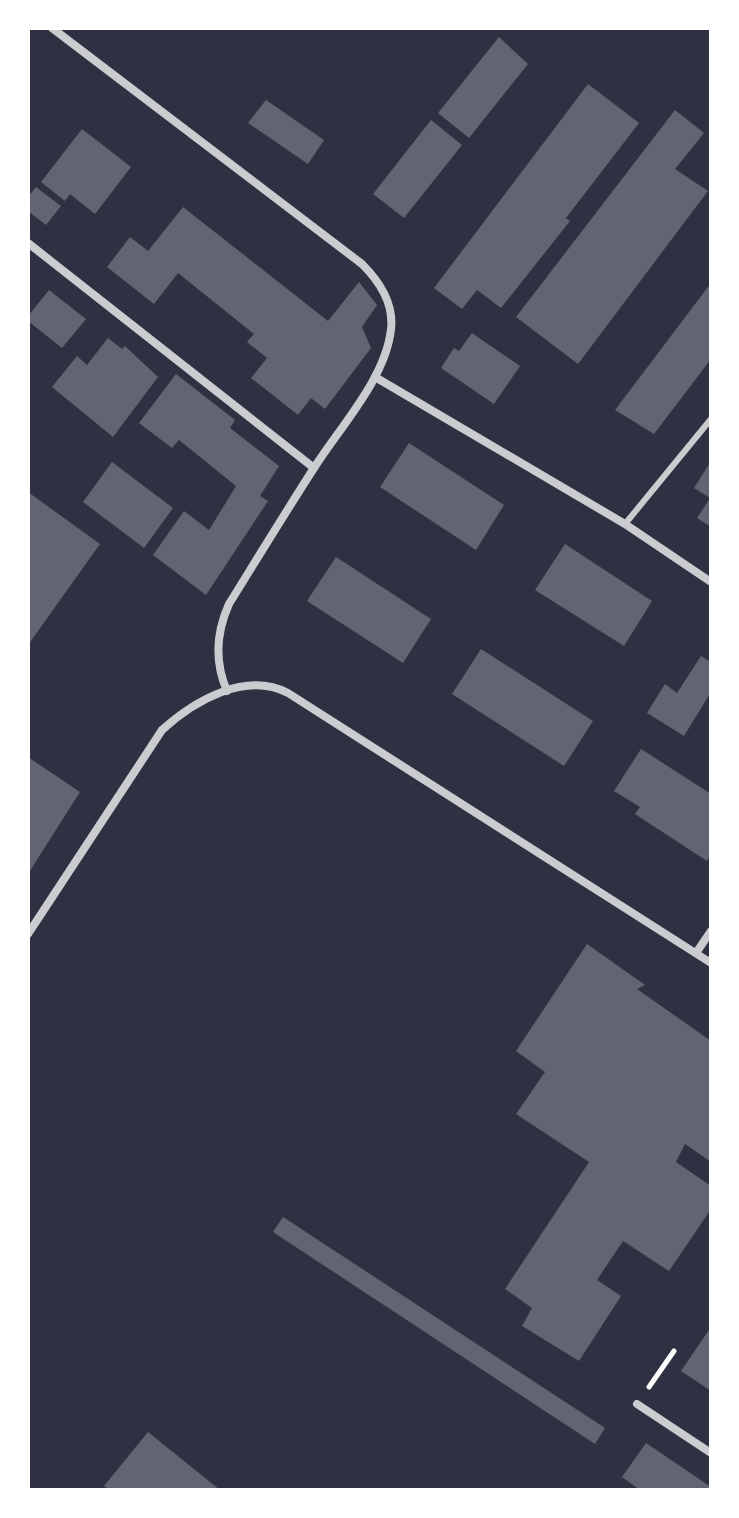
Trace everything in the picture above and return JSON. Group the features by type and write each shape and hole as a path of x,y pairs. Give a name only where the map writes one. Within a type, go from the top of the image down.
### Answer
{"street":[{"path":"52,28 362,264 378,281 388,302 392,326 387,350 375,377 314,468 229,604 221,623 218,658 227,691"},
{"path":"28,243 314,468"},
{"path":"375,377 625,524 711,582"},
{"path":"28,934 162,730 178,715 202,701 227,691 258,685 277,687 288,693 711,963"},
{"path":"696,953 711,931"},
{"path":"637,1404 711,1453"}],"lane":[{"path":"625,524 711,419"}],"path":[{"path":"637,1404 674,1351"}],"building":[{"path":"499,37 528,64 469,138 438,113"},
{"path":"588,84 639,123 566,218 570,221 501,308 477,290 462,309 434,288"},
{"path":"266,100 324,140 308,164 248,123"},
{"path":"675,110 704,133 675,169 708,191 578,364 516,317"},
{"path":"431,120 462,145 404,218 373,194"},
{"path":"82,129 131,167 95,214 70,194 65,201 41,182"},
{"path":"36,187 61,206 46,225 28,211 28,197"},
{"path":"183,207 328,321 359,282 377,305 362,327 371,348 325,409 311,398 298,415 251,378 267,358 247,342 254,334 178,273 154,304 107,267 130,237 148,251"},
{"path":"711,283 711,359 654,434 615,410"},
{"path":"49,290 86,319 62,348 28,321 28,316"},
{"path":"472,333 520,366 494,404 441,368 454,348 459,351"},
{"path":"108,338 122,349 125,346 158,377 113,437 52,387 77,356 87,365"},
{"path":"176,374 235,420 230,428 279,466 260,496 268,501 206,595 153,555 184,511 209,530 236,486 179,440 172,448 139,423"},
{"path":"409,443 504,505 476,550 380,487"},
{"path":"711,461 711,527 697,518 710,498 694,488"},
{"path":"112,462 173,508 144,548 83,502"},
{"path":"28,492 100,544 28,645"},
{"path":"565,544 652,601 624,646 535,590"},
{"path":"336,557 431,619 403,663 307,601"},
{"path":"481,649 593,721 564,766 452,694"},
{"path":"701,656 711,662 711,692 684,736 647,713 665,684 677,693"},
{"path":"641,749 711,794 711,854 707,861 635,814 640,807 614,791"},
{"path":"28,757 80,792 28,874"},
{"path":"587,944 645,985 637,989 711,1041 711,1162 685,1144 676,1162 711,1186 711,1209 669,1271 623,1241 597,1280 621,1296 579,1361 522,1326 532,1308 505,1289 589,1162 516,1114 545,1072 516,1051"},
{"path":"283,1217 605,1428 595,1444 273,1232"},
{"path":"711,1327 711,1391 681,1371"},
{"path":"148,1432 220,1490 110,1490 104,1486"},
{"path":"646,1443 711,1487 711,1490 640,1490 622,1477"}]}
